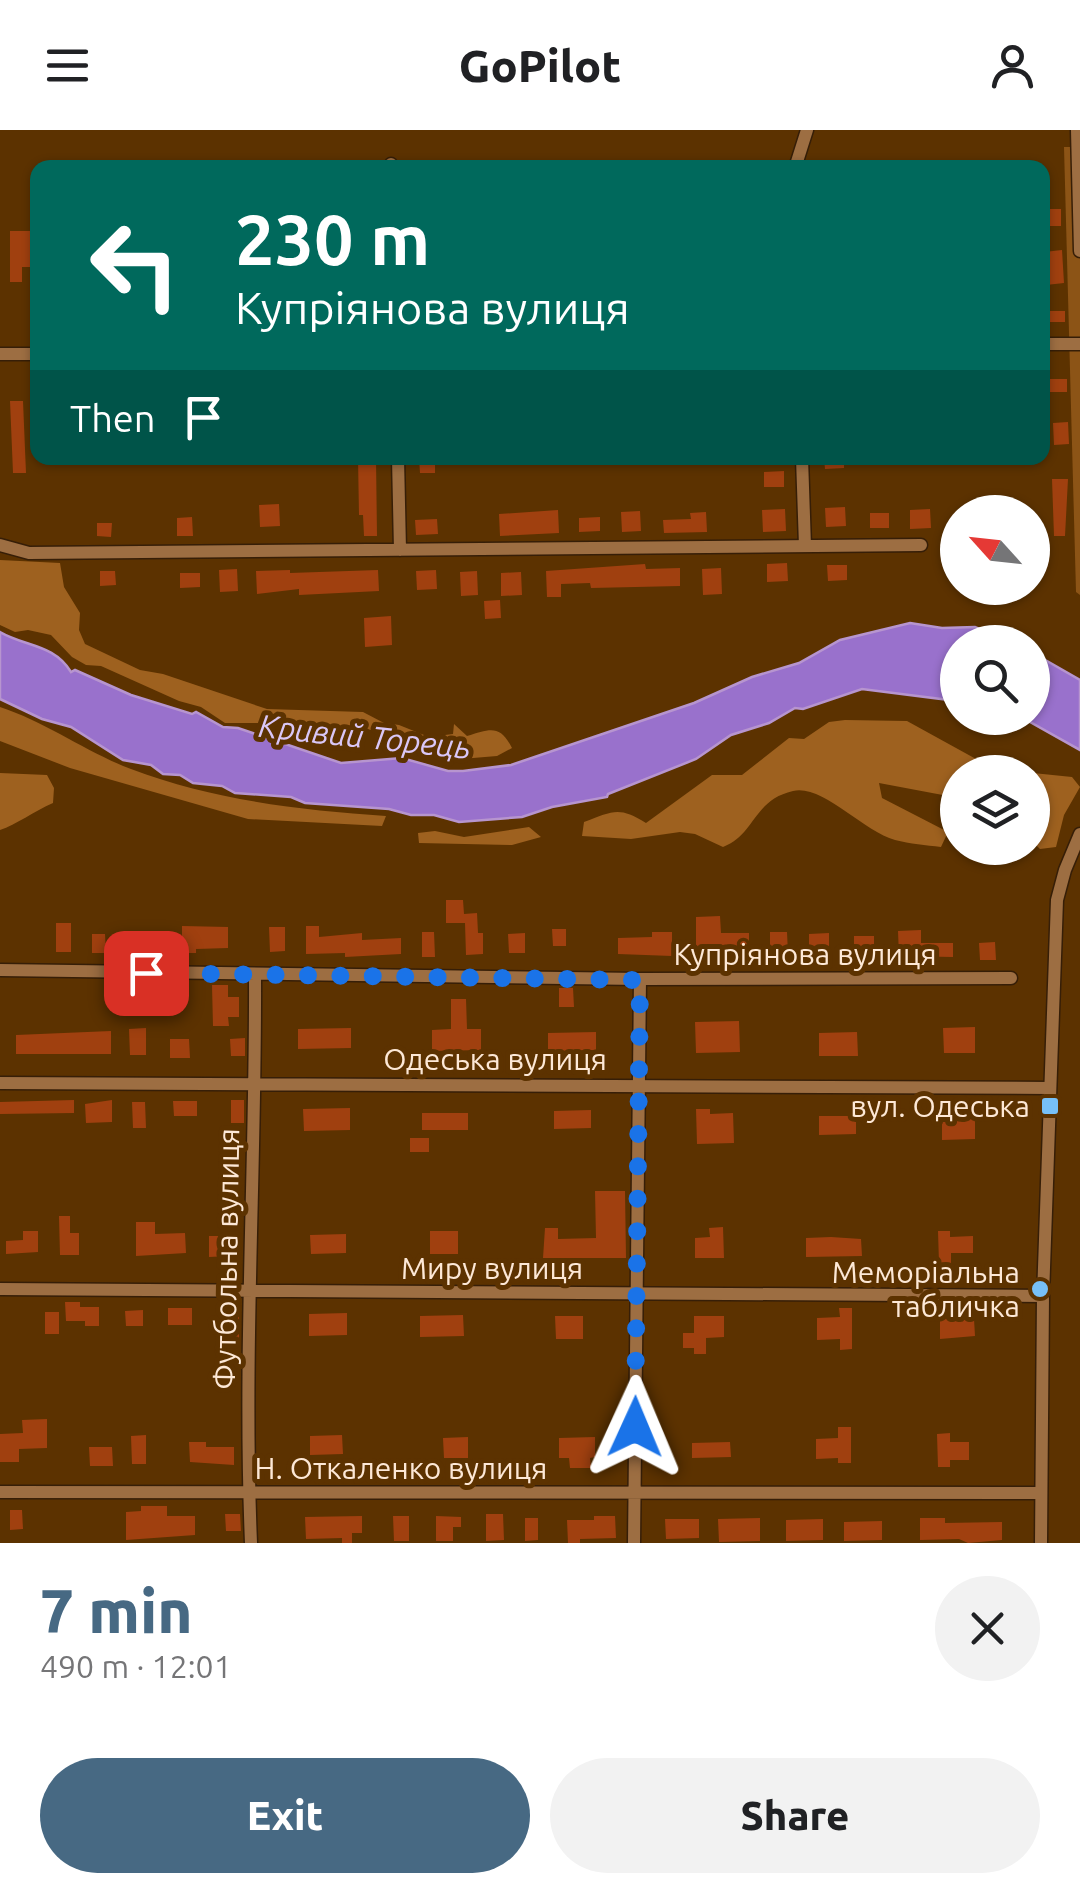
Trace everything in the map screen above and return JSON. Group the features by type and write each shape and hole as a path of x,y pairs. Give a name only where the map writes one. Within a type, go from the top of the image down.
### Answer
{"street":[{"path":"798,160 807,130"},
{"path":"1077,130 1080,251"},
{"path":"1050,344 1080,344"},
{"path":"0,354 30,354"},
{"path":"398,465 400,550"},
{"path":"802,465 805,546"},
{"path":"0,545 29,553 921,546"},
{"path":"1041,1543 1044,1296 1057,900 1080,834"},
{"name":"Купріянова вулиця","path":"0,970 640,980 1011,978"},
{"name":"Футбольна вулиця","path":"251,1543 248,1293 256,1085 255,976"},
{"path":"634,1543 640,980"},
{"name":"Одеська вулиця","path":"0,1082 1050,1088"},
{"name":"Миру вулиця","path":"0,1289 1044,1296"},
{"name":"Н. Откаленко вулиця","path":"0,1492 1041,1492"}],"shaded area":[{"path":"1064,147 1080,147 1080,595 1076,592"},
{"path":"0,560 60,563 64,587 80,613 79,630 85,644 140,670 267,709 363,712 429,737 453,734 454,724 467,736 494,730 512,748 497,756 449,760 368,729 337,733 265,723 225,723 201,707 101,666 86,665 72,657 51,635 28,630 15,632 0,625"},
{"path":"910,623 940,628 940,699 862,689 803,709 795,708 769,723 731,735 696,759 607,797 522,817 459,822 389,809 235,793 222,786 193,783 180,775 163,774 151,765 123,760 71,727 42,719 0,699 0,632 48,651 71,672 75,670 131,695 196,712 223,727 238,728 341,763 402,758 448,771 463,771 511,765 694,703 752,677 799,663 840,640"},
{"path":"1050,663 1080,680 1080,750 1050,733"},
{"path":"0,707 114,762 193,789 289,807 386,816 382,826 248,819 70,768 0,741"},
{"path":"907,721 969,755 940,755 940,794 879,783 882,798 940,828 940,847 883,835 830,801 804,791 780,795 734,842 723,847 695,834 680,832 631,839 582,836 584,822 609,813 622,812 646,823 712,775 742,775 789,738 804,739 829,722"},
{"path":"0,773 47,775 54,788 53,803 0,830"},
{"path":"1050,775 1072,777 1080,787 1064,815 1056,847 1050,848"},
{"path":"529,827 541,837 512,845 419,843 418,833 435,831 464,837"}],"building":[{"path":"1050,209 1061,209 1061,226 1050,226"},
{"path":"10,231 30,231 30,267 22,267 22,282 10,282"},
{"path":"1062,250 1064,283 1050,285 1050,251"},
{"path":"1050,311 1065,311 1065,322 1050,322"},
{"path":"1050,379 1067,379 1067,392 1050,392"},
{"path":"10,401 23,401 26,473 13,473"},
{"path":"1068,422 1069,444 1054,445 1053,423"},
{"path":"358,465 376,465 377,536 364,536 363,515 359,515"},
{"path":"419,465 435,465 435,473 420,473"},
{"path":"825,465 844,465 844,468 825,469"},
{"path":"784,471 784,487 764,487 764,472"},
{"path":"1052,479 1068,479 1065,536 1054,536"},
{"path":"279,504 280,526 260,527 259,505"},
{"path":"845,507 846,526 826,527 825,508"},
{"path":"785,509 786,531 763,532 762,510"},
{"path":"930,509 931,528 910,529 910,510"},
{"path":"558,510 559,533 500,536 499,514"},
{"path":"640,511 641,531 622,532 621,512"},
{"path":"706,512 707,532 664,533 663,520 691,519 690,513"},
{"path":"870,513 889,513 889,528 870,528"},
{"path":"192,517 193,536 177,536 177,518"},
{"path":"600,517 600,531 579,532 579,518"},
{"path":"437,519 438,534 416,535 415,520"},
{"path":"97,523 112,523 111,537 97,536"},
{"path":"787,563 788,581 767,582 767,564"},
{"path":"645,564 646,569 680,568 680,586 591,588 590,583 561,584 561,597 547,597 546,571"},
{"path":"827,565 847,565 847,580 828,581"},
{"path":"721,568 722,594 703,595 702,569"},
{"path":"237,569 238,591 220,592 219,570"},
{"path":"378,570 379,591 299,595 299,589 257,594 256,571"},
{"path":"436,570 437,589 417,590 416,571"},
{"path":"100,571 115,571 116,585 100,586"},
{"path":"477,571 478,595 461,596 460,572"},
{"path":"521,572 522,595 501,596 501,573"},
{"path":"180,573 200,573 200,587 180,588"},
{"path":"500,600 501,618 485,619 484,601"},
{"path":"391,616 392,645 365,647 364,618"},
{"path":"446,900 463,900 464,914 477,913 478,933 483,933 483,954 466,955 465,923 446,923"},
{"path":"720,916 721,933 749,933 749,956 696,957 696,917"},
{"path":"56,923 71,923 71,952 56,952"},
{"path":"182,926 228,927 228,948 182,953"},
{"path":"306,926 319,926 319,937 362,933 362,940 401,938 401,954 306,954"},
{"path":"269,927 285,927 285,951 270,952"},
{"path":"552,929 566,929 566,946 553,946"},
{"path":"921,930 921,943 953,943 953,957 899,956 898,931"},
{"path":"422,932 434,932 435,957 422,957"},
{"path":"652,932 672,932 672,956 618,954 618,938 652,937"},
{"path":"770,932 787,932 788,954 770,954"},
{"path":"525,933 525,953 509,953 508,934"},
{"path":"829,933 829,953 809,953 809,934"},
{"path":"92,934 105,934 106,953 92,953"},
{"path":"133,935 149,935 149,952 133,952"},
{"path":"854,936 874,936 874,954 854,955"},
{"path":"995,942 996,960 980,960 979,943"},
{"path":"212,985 228,985 228,997 239,997 239,1017 228,1017 229,1026 213,1026"},
{"path":"559,988 573,988 574,1007 559,1007"},
{"path":"451,999 466,999 467,1029 481,1029 481,1050 432,1051 432,1030 451,1029"},
{"path":"739,1021 740,1052 696,1053 695,1022"},
{"path":"975,1027 975,1053 944,1053 943,1028"},
{"path":"146,1028 146,1055 130,1055 129,1029"},
{"path":"351,1028 351,1048 298,1049 298,1029"},
{"path":"111,1031 111,1054 16,1054 16,1035"},
{"path":"596,1032 596,1050 548,1051 548,1033"},
{"path":"857,1032 858,1056 819,1056 819,1033"},
{"path":"245,1038 245,1056 231,1056 230,1039"},
{"path":"170,1039 189,1039 190,1058 170,1058"},
{"path":"74,1100 74,1113 0,1114 0,1102"},
{"path":"112,1100 112,1122 86,1123 85,1104"},
{"path":"231,1100 244,1100 244,1123 231,1123"},
{"path":"173,1101 197,1101 197,1116 174,1116"},
{"path":"132,1102 145,1102 146,1128 133,1128"},
{"path":"350,1108 350,1130 304,1131 303,1109"},
{"path":"696,1109 710,1109 710,1114 733,1113 734,1143 697,1144"},
{"path":"591,1110 591,1128 554,1129 554,1111"},
{"path":"422,1113 468,1113 468,1130 422,1130"},
{"path":"942,1115 975,1115 975,1139 942,1140"},
{"path":"819,1116 856,1116 856,1134 819,1135"},
{"path":"410,1138 429,1138 429,1152 410,1152"},
{"path":"595,1191 625,1191 626,1258 543,1258 545,1228 558,1228 558,1239 596,1238"},
{"path":"59,1216 70,1216 70,1233 79,1233 79,1255 60,1255"},
{"path":"136,1222 155,1222 155,1234 185,1233 186,1253 136,1256"},
{"path":"723,1227 724,1258 695,1258 695,1238 710,1237 709,1228"},
{"path":"23,1231 38,1231 38,1252 6,1254 6,1241 23,1240"},
{"path":"430,1231 458,1231 458,1254 430,1254"},
{"path":"938,1231 950,1231 950,1237 973,1236 973,1253 951,1253 951,1263 939,1263"},
{"path":"346,1234 346,1253 311,1254 310,1235"},
{"path":"209,1236 229,1236 229,1256 209,1257"},
{"path":"806,1238 861,1239 862,1256 806,1257"},
{"path":"65,1302 99,1307 99,1326 66,1321"},
{"path":"168,1308 192,1308 192,1325 168,1325"},
{"path":"839,1308 852,1308 852,1349 840,1350 840,1339 817,1340 817,1318 840,1317"},
{"path":"143,1310 143,1326 126,1326 125,1311"},
{"path":"45,1312 59,1312 59,1334 45,1334"},
{"path":"950,1312 951,1320 974,1319 975,1336 940,1339 940,1313"},
{"path":"219,1313 239,1313 239,1343 220,1343"},
{"path":"347,1313 347,1335 309,1336 309,1314"},
{"path":"463,1315 464,1336 420,1337 420,1316"},
{"path":"555,1316 583,1316 583,1339 556,1339"},
{"path":"694,1316 724,1316 724,1337 706,1338 706,1354 694,1354 694,1348 683,1348 683,1333 694,1333"},
{"path":"47,1419 47,1448 19,1449 19,1462 0,1462 0,1434 23,1433 22,1420"},
{"path":"838,1427 851,1427 851,1463 838,1463 838,1458 816,1459 816,1439 838,1438"},
{"path":"950,1433 950,1442 969,1442 969,1460 950,1460 950,1467 938,1467 937,1434"},
{"path":"146,1435 146,1464 132,1464 131,1436"},
{"path":"342,1435 343,1454 310,1455 310,1436"},
{"path":"468,1437 468,1458 444,1458 443,1438"},
{"path":"595,1437 591,1468 570,1468 569,1458 559,1458 559,1438"},
{"path":"189,1442 206,1442 206,1447 234,1447 234,1465 190,1462"},
{"path":"730,1442 731,1457 692,1458 692,1443"},
{"path":"89,1447 112,1447 113,1466 90,1466"},
{"path":"141,1506 167,1506 167,1516 195,1516 195,1535 126,1540 126,1512 141,1511"},
{"path":"10,1510 22,1510 23,1529 10,1530"},
{"path":"225,1514 240,1514 241,1531 226,1531"},
{"path":"486,1514 503,1514 504,1540 486,1541"},
{"path":"362,1516 362,1533 352,1533 352,1543 342,1543 342,1538 306,1539 305,1517"},
{"path":"393,1516 409,1516 409,1541 394,1541"},
{"path":"436,1516 461,1517 461,1527 453,1527 453,1541 436,1541"},
{"path":"594,1516 615,1516 616,1538 568,1543 567,1520 594,1520"},
{"path":"525,1518 538,1518 538,1540 525,1541"},
{"path":"760,1518 760,1541 719,1542 718,1519"},
{"path":"920,1518 945,1518 945,1523 1002,1522 1002,1540 920,1540"},
{"path":"665,1519 699,1519 699,1538 666,1539"},
{"path":"823,1519 823,1540 786,1541 786,1520"},
{"path":"882,1521 882,1540 844,1541 844,1522"}],"place":[{"name":"вул. Одеська","path":"1050,1106"},
{"name":"Меморіальна табличка","path":"1040,1289"}],"route":[{"path":"146,973 640,980 635,1427"}],"water label":[{"name":"Кривий Торець","path":"365,736"}]}
